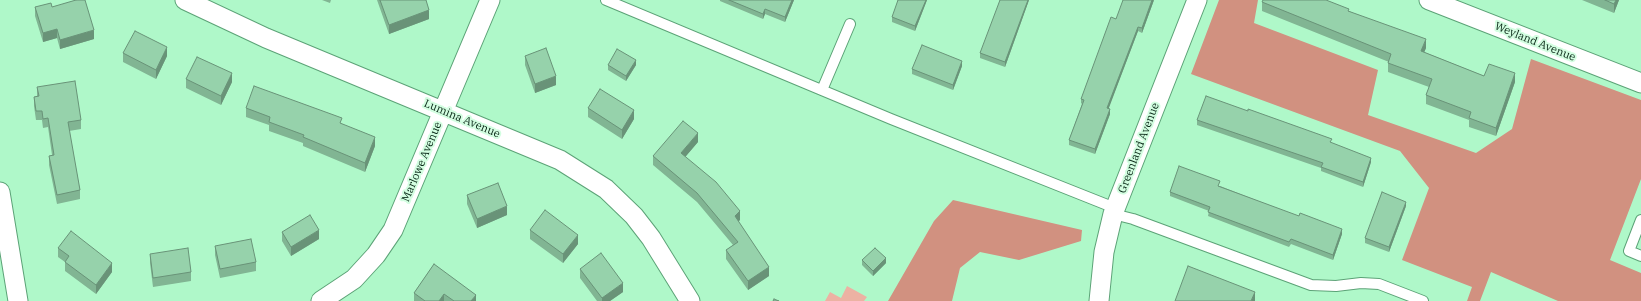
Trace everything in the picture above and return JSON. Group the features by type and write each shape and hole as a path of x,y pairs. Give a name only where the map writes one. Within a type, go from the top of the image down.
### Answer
{"street":[{"name":"Lumina Avenue","path":"185,0 266,38 560,160 606,189 634,216 651,238 690,301"},
{"name":"Marlowe Avenue","path":"321,301 354,279 376,255 393,230 490,0"},
{"name":"Greenland Avenue","path":"1099,301 1104,252 1114,211 1197,0"},
{"name":"Weyland Avenue","path":"1429,0 1641,84"},
{"path":"0,192 18,301"}],"lane":[{"path":"606,0 622,3 822,90 1114,211 1310,285 1336,286 1361,283 1379,284 1423,301"},
{"path":"822,90 850,24"},
{"path":"1641,220 1629,251 1641,256"}],"shaded area":[{"path":"1219,0 1258,0 1254,23 1378,70 1368,115 1476,153 1512,129 1531,59 1641,100 1641,179 1610,260 1641,273 1641,301 1558,301 1491,272 1480,301 1467,301 1472,287 1402,260 1429,188 1400,151 1191,74"},
{"path":"953,200 1082,230 1081,241 1019,260 980,252 960,268 952,301 888,301 934,221"},
{"path":"847,286 867,297 864,301 825,301 830,292 841,298"}],"building":[{"path":"76,0 85,0 94,30 60,40 57,29 43,33 35,7 51,3 52,7"},
{"path":"380,0 426,0 429,10 389,25"},
{"path":"729,0 792,0 785,17 765,9 763,14"},
{"path":"898,0 926,0 915,26 892,17"},
{"path":"1000,0 1028,0 1005,62 980,53"},
{"path":"1123,0 1152,0 1142,28 1138,27 1107,108 1110,109 1095,149 1069,140 1084,100 1081,99 1111,17 1116,19"},
{"path":"1263,0 1326,0 1349,9 1348,11 1426,39 1421,51 1484,76 1489,64 1515,73 1496,128 1469,118 1471,112 1426,95 1432,79 1388,63 1391,54 1262,2"},
{"path":"1605,0 1616,0 1614,4"},
{"path":"135,31 167,47 156,70 123,53"},
{"path":"922,45 962,61 953,85 912,69"},
{"path":"546,48 556,76 535,84 525,56"},
{"path":"617,49 636,60 626,76 608,65"},
{"path":"197,57 232,73 221,96 186,79"},
{"path":"75,81 81,120 68,122 80,190 57,195 49,156 54,155 48,118 43,119 42,111 36,111 34,97 39,96 37,87"},
{"path":"254,86 342,118 340,123 375,137 365,163 303,137 304,135 269,122 270,117 246,108"},
{"path":"600,89 634,110 622,130 588,108"},
{"path":"1206,96 1248,111 1248,109 1332,139 1330,142 1371,158 1363,182 1321,167 1323,163 1197,120"},
{"path":"683,121 698,133 681,153 716,182 740,211 735,216 769,267 748,281 726,250 738,242 697,193 653,156"},
{"path":"1179,166 1220,181 1218,186 1299,216 1300,213 1342,229 1333,255 1291,239 1289,242 1208,212 1210,207 1170,192"},
{"path":"498,183 507,206 477,219 467,195"},
{"path":"1382,192 1406,202 1389,247 1365,238"},
{"path":"545,210 578,235 563,254 530,230"},
{"path":"310,215 319,230 291,247 282,232"},
{"path":"71,231 112,263 96,285 65,262 69,256 58,248"},
{"path":"251,239 256,262 220,269 215,246"},
{"path":"188,248 191,272 153,278 150,254"},
{"path":"875,248 886,258 873,271 862,260"},
{"path":"601,253 623,283 602,298 580,269"},
{"path":"434,264 476,295 471,301 454,301 444,294 439,301 425,301 414,293"},
{"path":"1188,266 1255,292 1251,301 1175,301"}]}
